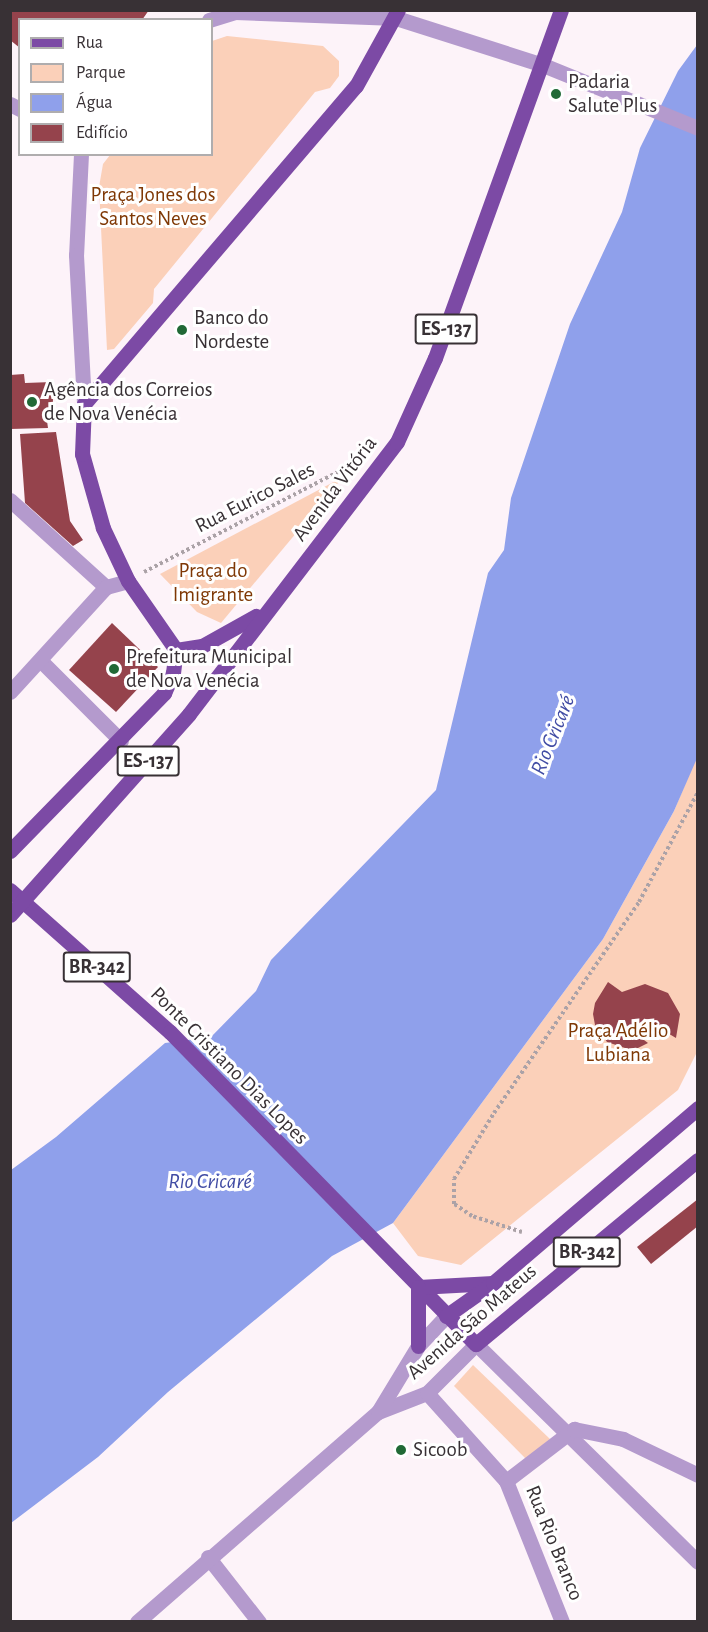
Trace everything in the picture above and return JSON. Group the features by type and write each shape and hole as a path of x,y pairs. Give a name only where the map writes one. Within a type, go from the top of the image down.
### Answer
{"main road":[{"name":"Avenida Vitória","path":"10,915 24,903 189,714 264,611 319,547 396,442 435,358 561,10"},
{"path":"264,611 226,635 202,646 176,650 128,581 91,495 82,454 84,404 357,86 397,14"},
{"name":"ES-137","path":"10,851 121,741 164,693 173,673 176,650"},
{"name":"Ponte Cristiano Dias Lopes","path":"10,890 170,1032 418,1287"},
{"name":"Avenida São Mateus","path":"446,1316 493,1283 698,1108"},
{"name":"Avenida São Mateus","path":"476,1344 698,1160"},
{"path":"418,1346 418,1287 493,1283"},
{"name":"BR-342","path":"418,1287 476,1344"}],"street":[{"path":"213,19 235,12 397,14 543,65 698,128"},
{"path":"81,156 76,255 84,404"},
{"path":"10,500 106,587"},
{"path":"10,692 106,587 128,581"},
{"path":"41,660 121,741"},
{"name":"Avenida São Mateus","path":"137,1622 208,1557 378,1412 418,1346 446,1316"},
{"path":"476,1344 564,1433 698,1562"},
{"name":"Avenida São Mateus","path":"378,1412 427,1393 476,1344"},
{"path":"427,1393 506,1481 564,1433 574,1429 609,1434 698,1475"},
{"name":"Rua Rio Branco","path":"506,1481 562,1622"},
{"path":"208,1557 259,1622"}],"path":[{"name":"Rua Eurico Sales","path":"128,581 354,463"},
{"path":"536,1247 519,1229 472,1216 454,1204 454,1179 494,1113 639,902 698,792"}],"green space":[{"name":"Praça Jones dos Santos Neves","path":"227,36 323,46 339,61 339,76 330,88 315,92 154,289 153,303 114,349 107,350 99,187 103,164 109,156 213,156 213,41"},
{"name":"Praça do Imigrante","path":"343,477 221,623 197,612 160,574"},
{"name":"Praça Adélio Lubiana","path":"697,756 697,1052 678,1090 461,1265 418,1256 393,1223 603,939 674,811"},
{"path":"473,1365 550,1439 526,1459 454,1386"}],"water":[{"name":"Rio Cricaré","path":"697,45 698,756 674,811 603,939 393,1223 332,1256 168,1392 98,1457 11,1523 11,1170 56,1137 165,1043 211,1037 256,991 271,960 436,790 488,573 504,550 511,498 570,324 622,212 640,148 678,71"}],"building":[{"path":"10,10 149,10 143,18 18,18 18,46 10,40"},
{"name":"Agência dos Correios de Nova Venécia","path":"24,374 25,383 52,382 54,421 47,421 48,428 10,429 10,375"},
{"path":"56,432 70,521 83,540 73,546 25,503 20,434"},
{"name":"Prefeitura Municipal de Nova Venécia","path":"112,623 158,667 116,712 69,670"},
{"path":"608,982 622,992 645,984 668,993 680,1014 676,1038 654,1025 644,1040 648,1043 638,1048 628,1049 607,1042 595,1025 593,1014 595,1003"},
{"path":"698,1199 698,1226 651,1264 637,1247"}],"place":[{"name":"Padaria Salute Plus","path":"556,94"},
{"name":"Banco do Nordeste","path":"182,330"},
{"name":"Agência dos Correios de Nova Venécia","path":"32,402"},
{"name":"Prefeitura Municipal de Nova Venécia","path":"114,669"},
{"name":"Sicoob","path":"401,1450"}]}
